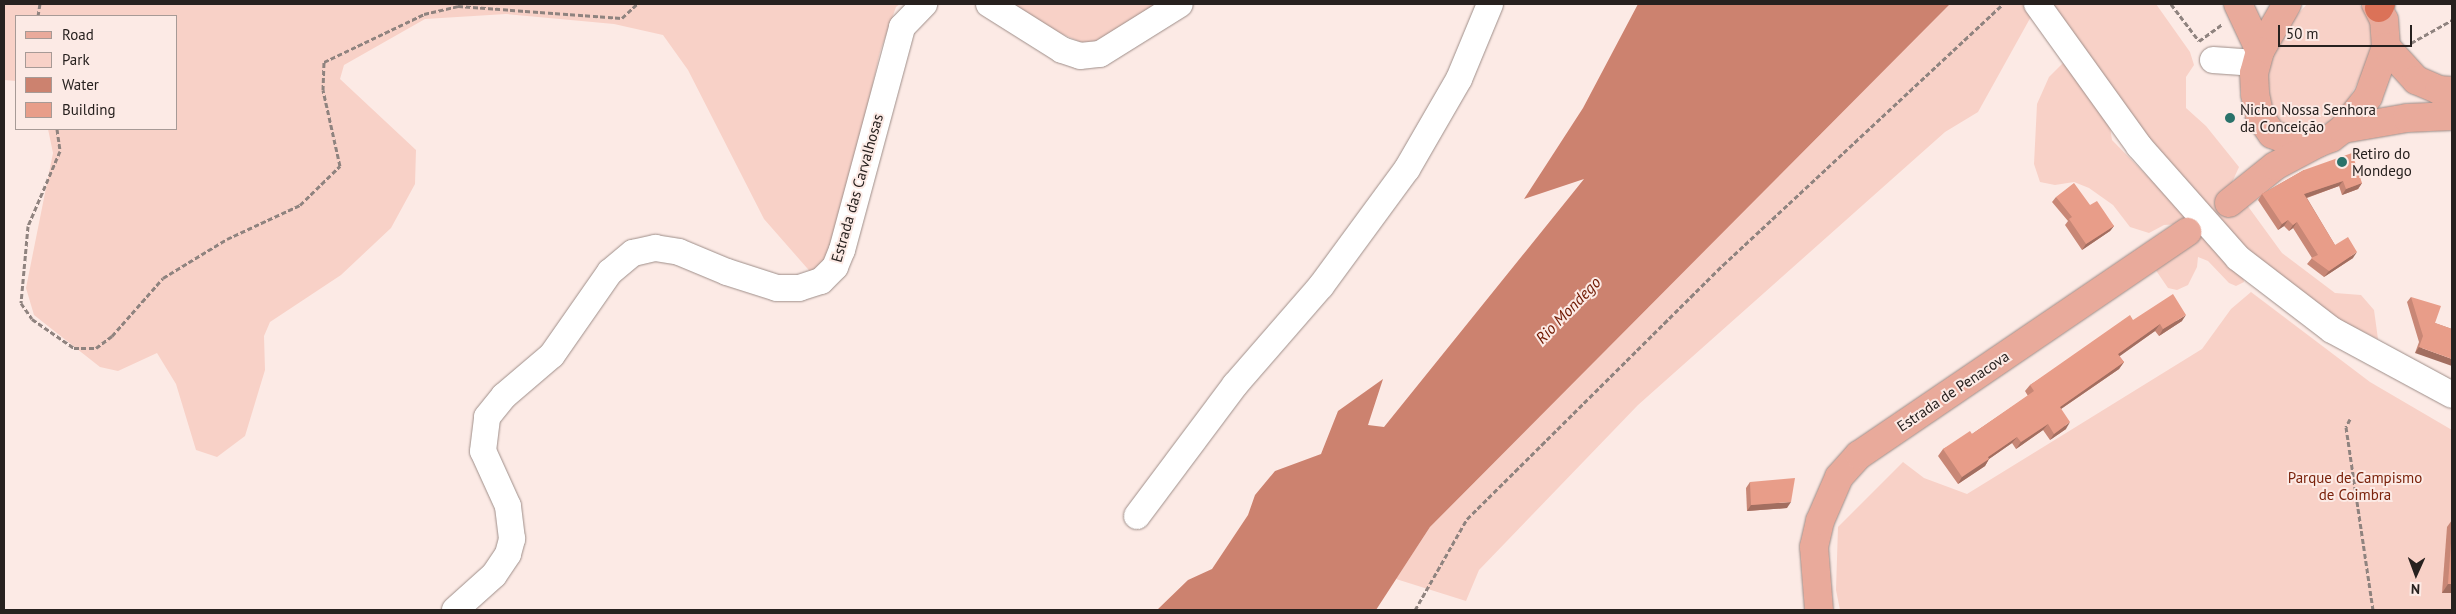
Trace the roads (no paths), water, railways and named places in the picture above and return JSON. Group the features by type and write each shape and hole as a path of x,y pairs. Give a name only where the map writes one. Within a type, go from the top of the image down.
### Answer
{"main road":[{"path":"2255,180 2262,137 2255,94 2257,62 2287,4"},
{"path":"2379,5 2384,20 2416,80 2439,90 2452,91"},
{"path":"2232,13 2257,62"},
{"path":"2343,129 2368,97 2397,46"},
{"path":"2229,203 2255,180 2343,129 2407,118 2452,116"},
{"path":"2260,117 2272,134 2282,139 2294,143 2318,143"},
{"name":"Estrada de Penacova","path":"1818,610 1814,547 1820,521 1839,476 1859,456 2187,232"}],"street":[{"name":"Estrada das Carvalhosas","path":"455,610 494,575 510,546 508,506 483,451 487,417 498,403 552,355 610,272 633,253 655,248 679,252 727,272 777,288 798,288 821,281 835,267 842,250 902,27 924,4"},
{"path":"989,4 1062,50 1080,56 1100,54 1180,4"},
{"path":"1137,516 1235,385 1321,286 1407,169 1460,79 1490,4"},
{"path":"2037,4 2115,115 2200,218 2256,274 2350,342 2452,395"},
{"path":"2208,57 2257,62"}],"water":[{"name":"Rio Mondego","path":"1638,4 1950,4 1430,527 1376,610 1157,610 1188,580 1212,569 1248,515 1255,495 1275,471 1321,454 1338,411 1383,379 1368,425 1384,427 1584,179 1524,199 1583,108"}],"place":[{"name":"Nicho Nossa Senhora da Conceição","path":"2230,118"},
{"name":"Retiro do Mondego","path":"2342,162"}],"park label":[{"name":"Parque de Campismo de Coimbra","path":"2355,486"}]}
